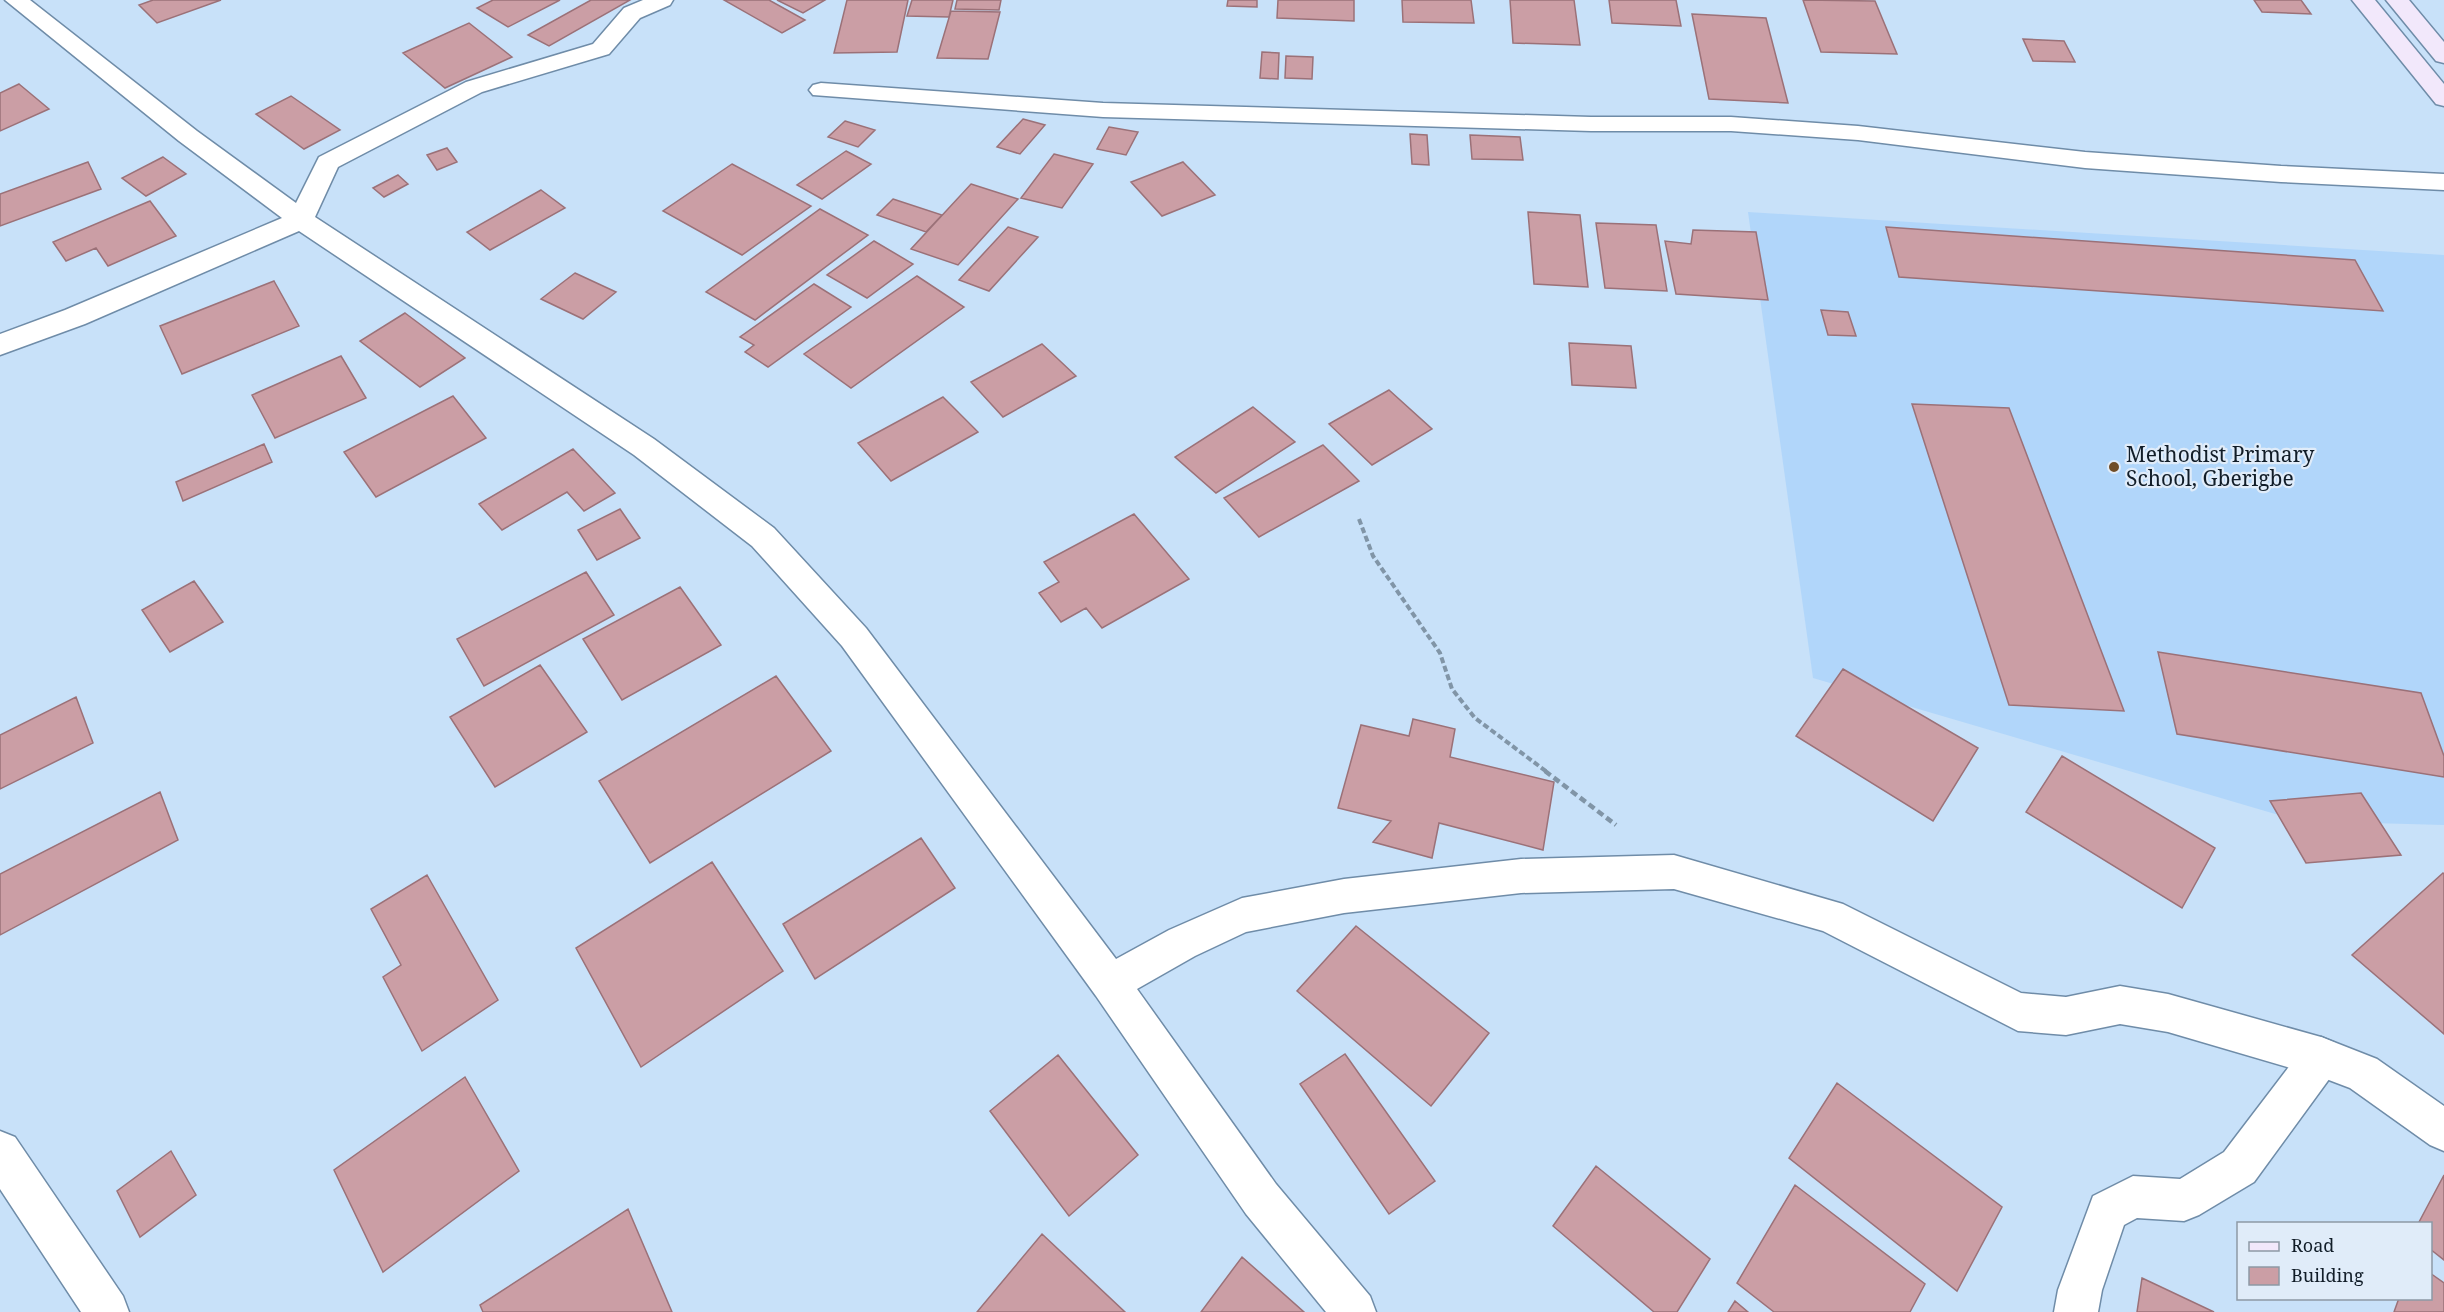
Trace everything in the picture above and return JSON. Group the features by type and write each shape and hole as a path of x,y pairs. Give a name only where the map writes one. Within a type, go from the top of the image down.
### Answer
{"main road":[{"path":"2363,0 2444,99"},
{"path":"2397,0 2444,56"}],"street":[{"path":"16,0 189,136 301,220 645,447 763,537 854,637 1110,984 1261,1199 1354,1312"},
{"path":"0,345 75,316 301,220 328,162 474,87 601,49 632,13 662,0"},
{"path":"821,90 1103,110 1591,124 1731,124 1858,133 2085,160 2281,174 2444,182"},
{"path":"1110,984 1182,943 1242,915 1344,896 1521,876 1674,872 1830,916 2018,1012 2066,1016 2120,1005 2168,1013 2321,1057 2363,1073 2444,1131"},
{"path":"2076,1312 2080,1290 2108,1211 2133,1197 2184,1200 2239,1167 2321,1057"},
{"path":"0,1152 107,1312"}],"path":[{"path":"1359,519 1373,556 1440,653 1452,689 1475,718 1574,792 1674,872"}],"shaded area":[{"name":"Methodist Primary School, Gberigbe","path":"1748,212 2444,255 2444,825 2299,821 1813,678"}],"building":[{"path":"153,0 221,0 157,23 139,5"},
{"path":"493,0 560,0 508,27 477,8"},
{"path":"591,0 630,0 549,46 528,35"},
{"path":"724,0 769,0 805,20 782,33"},
{"path":"777,0 825,0 803,13"},
{"path":"847,0 908,0 897,52 834,53"},
{"path":"912,0 953,0 949,17 907,16"},
{"path":"957,0 1001,0 999,10 955,9"},
{"path":"1228,0 1257,0 1257,7 1227,6"},
{"path":"1278,0 1354,0 1354,21 1277,18"},
{"path":"1402,0 1471,0 1474,23 1403,22"},
{"path":"1510,0 1574,0 1580,45 1513,43"},
{"path":"1609,0 1676,0 1681,26 1612,23"},
{"path":"1803,0 1875,1 1897,54 1821,52"},
{"path":"2254,0 2301,0 2311,14 2262,12"},
{"path":"951,11 1000,12 988,59 937,58"},
{"path":"1692,14 1766,18 1788,103 1709,99"},
{"path":"469,23 512,57 445,88 403,53"},
{"path":"2023,39 2064,41 2075,62 2033,61"},
{"path":"1262,52 1279,53 1278,79 1260,78"},
{"path":"1286,56 1313,57 1312,79 1285,78"},
{"path":"19,84 49,109 0,131 0,93"},
{"path":"291,96 340,130 304,149 256,114"},
{"path":"1023,119 1045,125 1020,154 997,147"},
{"path":"845,121 875,130 858,147 828,137"},
{"path":"1109,127 1138,132 1126,155 1097,149"},
{"path":"1410,134 1427,135 1429,165 1412,164"},
{"path":"1470,135 1520,137 1523,160 1472,159"},
{"path":"447,148 457,162 437,170 427,155"},
{"path":"846,151 871,164 822,199 797,185"},
{"path":"1054,154 1093,164 1062,208 1021,198"},
{"path":"163,157 186,174 146,196 122,178"},
{"path":"88,162 101,189 0,226 0,194"},
{"path":"1183,162 1215,195 1162,216 1131,182"},
{"path":"732,164 811,206 742,255 663,211"},
{"path":"398,175 408,184 384,197 373,188"},
{"path":"971,184 1018,199 958,265 911,249"},
{"path":"541,190 565,208 490,250 467,232"},
{"path":"893,199 942,215 926,232 877,215"},
{"path":"150,201 176,236 108,266 96,248 66,261 53,242"},
{"path":"820,209 868,235 755,320 706,292"},
{"path":"1528,212 1580,215 1588,287 1534,284"},
{"path":"1596,223 1656,225 1667,291 1605,288"},
{"path":"1008,227 1038,237 989,291 959,280"},
{"path":"1886,227 2355,260 2383,311 1899,277"},
{"path":"1693,230 1756,232 1768,300 1676,294 1665,241 1691,244"},
{"path":"874,241 913,264 867,298 827,275"},
{"path":"575,273 616,292 583,319 541,299"},
{"path":"917,276 964,307 851,388 804,354"},
{"path":"274,281 299,326 182,374 160,326"},
{"path":"814,284 851,307 768,367 745,352 754,345 740,337"},
{"path":"1821,310 1848,312 1856,336 1828,335"},
{"path":"405,313 465,358 420,387 360,341"},
{"path":"1569,343 1631,346 1636,388 1572,385"},
{"path":"1042,344 1076,376 1003,417 971,382"},
{"path":"341,356 366,398 275,438 252,395"},
{"path":"1389,390 1432,429 1372,465 1329,424"},
{"path":"453,396 486,438 376,497 344,452"},
{"path":"943,397 978,432 891,481 858,443"},
{"path":"1912,404 2009,408 2124,711 2009,705"},
{"path":"1253,407 1295,442 1216,493 1175,457"},
{"path":"264,444 272,462 183,501 176,482"},
{"path":"1323,445 1359,481 1259,537 1224,498"},
{"path":"573,449 615,493 584,511 567,492 502,530 479,504"},
{"path":"620,509 640,538 597,560 578,530"},
{"path":"1134,514 1189,579 1102,628 1086,608 1061,622 1039,593 1059,582 1044,562"},
{"path":"586,572 614,615 484,686 457,639"},
{"path":"194,581 223,622 170,652 142,610"},
{"path":"680,587 721,645 622,700 583,639"},
{"path":"2158,652 2421,693 2444,756 2444,777 2177,734"},
{"path":"540,665 587,732 495,787 450,717"},
{"path":"1843,669 1978,748 1933,821 1796,736"},
{"path":"776,676 831,751 650,863 599,781"},
{"path":"76,697 93,743 0,789 0,735"},
{"path":"1413,719 1455,729 1450,757 1554,782 1543,850 1439,823 1432,858 1373,842 1391,821 1338,808 1361,725 1409,736"},
{"path":"2062,756 2215,848 2182,908 2026,812"},
{"path":"160,792 178,840 0,935 0,874"},
{"path":"2361,793 2401,855 2306,863 2270,801"},
{"path":"921,838 955,888 815,979 783,924"},
{"path":"712,862 783,971 641,1067 576,948"},
{"path":"2444,874 2444,1034 2352,955"},
{"path":"427,875 498,1000 422,1051 383,977 401,965 371,909"},
{"path":"1356,926 1489,1033 1431,1106 1297,991"},
{"path":"1345,1054 1435,1181 1389,1214 1300,1084"},
{"path":"1058,1055 1138,1155 1069,1216 990,1111"},
{"path":"465,1077 519,1171 383,1272 334,1170"},
{"path":"1837,1083 2002,1207 1957,1291 1789,1158"},
{"path":"171,1151 196,1195 140,1237 117,1191"},
{"path":"1596,1166 1710,1259 1677,1312 1654,1312 1553,1226"},
{"path":"2444,1175 2444,1260 2432,1251 2432,1222 2419,1222"},
{"path":"1795,1185 1925,1284 1910,1312 1774,1312 1737,1283"},
{"path":"628,1209 672,1312 483,1312 480,1305"},
{"path":"1042,1234 1125,1312 977,1312"},
{"path":"1242,1257 1304,1312 1201,1312"},
{"path":"2432,1274 2444,1283 2444,1312 2394,1312 2398,1300 2432,1300"},
{"path":"2142,1278 2214,1312 2137,1312"},
{"path":"1735,1301 1748,1312 1728,1312"}],"place":[{"name":"Methodist Primary School, Gberigbe","path":"2114,467"}]}
